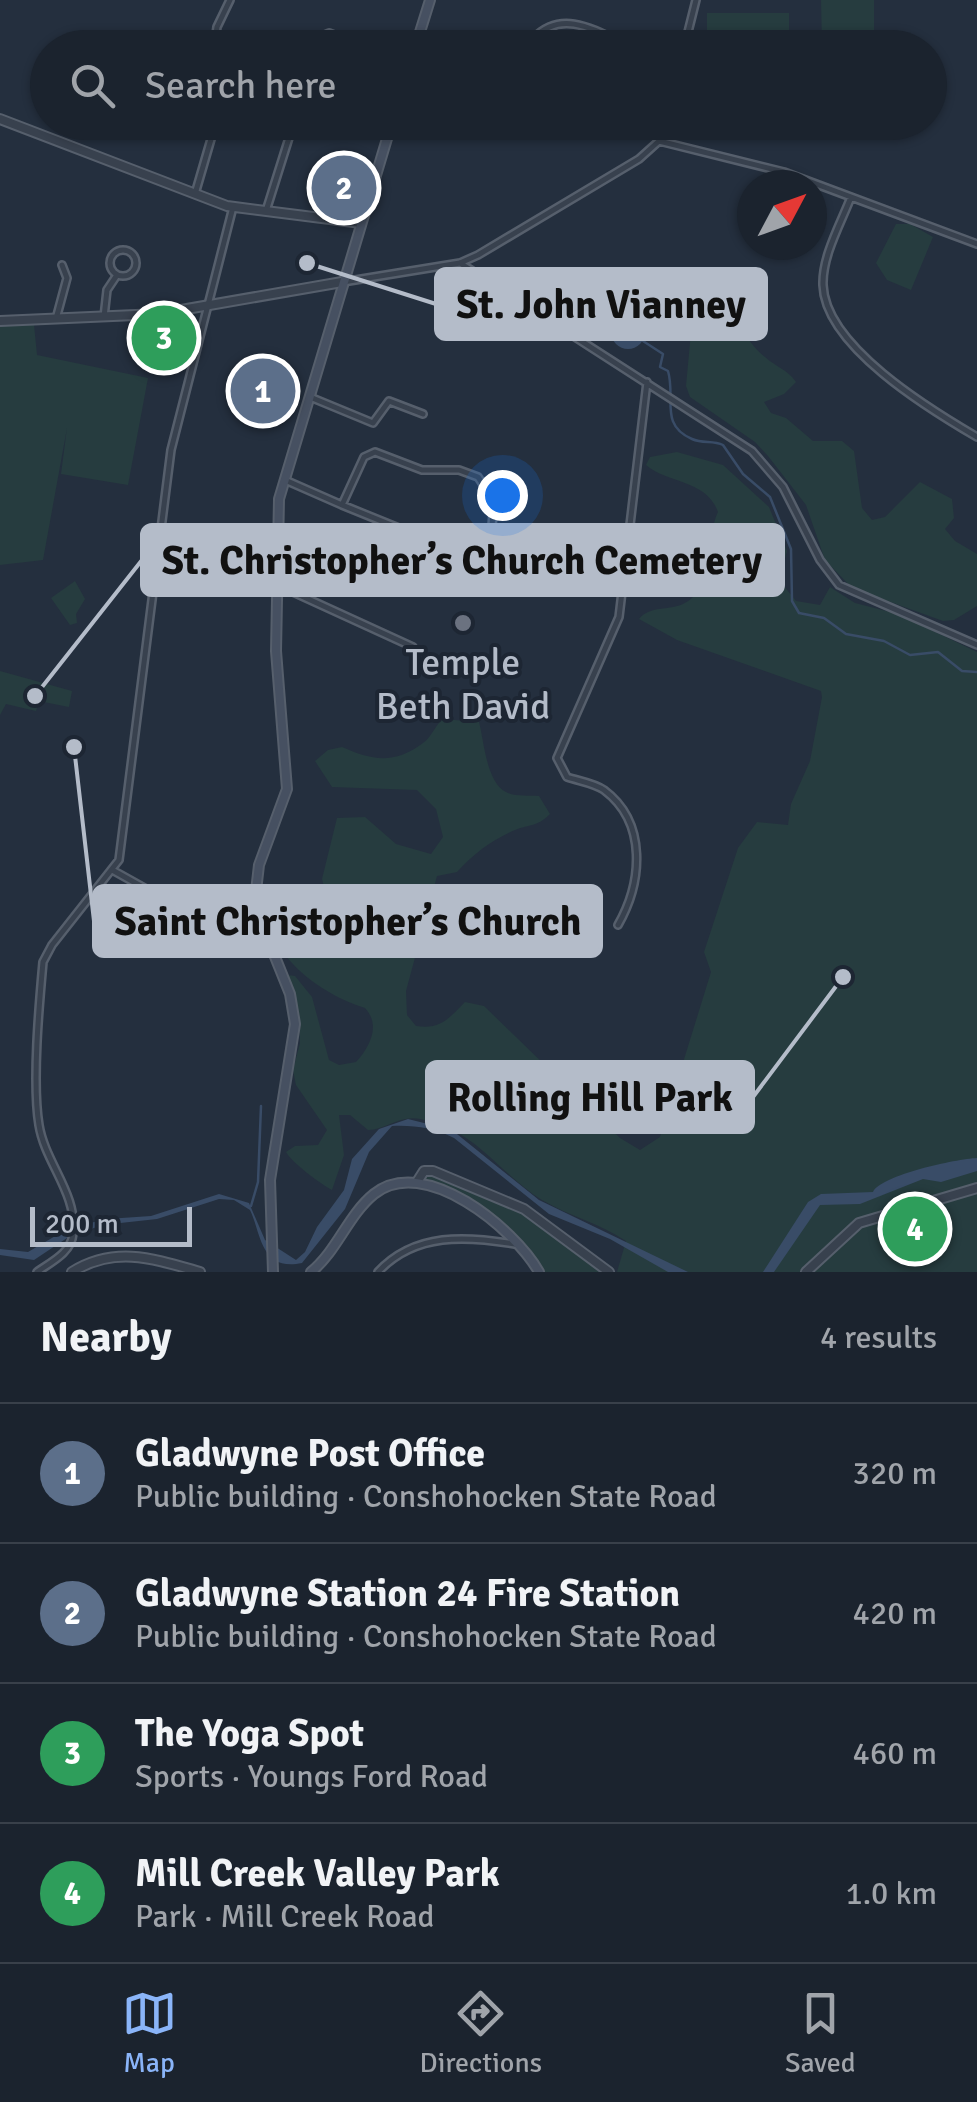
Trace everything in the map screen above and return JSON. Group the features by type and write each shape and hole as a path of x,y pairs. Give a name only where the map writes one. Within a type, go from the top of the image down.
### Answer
{"main road":[{"path":"421,30 430,0"},
{"path":"273,1272 270,1170 295,1024 290,994 258,909 256,884 287,789 276,651 282,479 386,140"},
{"path":"311,1272 372,1196 396,1183 416,1182 472,1207 520,1245 539,1272"}],"street":[{"path":"217,30 230,0"},
{"path":"688,30 696,0"},
{"path":"543,30 565,22 586,30"},
{"path":"0,119 30,131"},
{"path":"55,140 233,207 361,223"},
{"path":"195,194 211,140"},
{"path":"266,211 288,140"},
{"path":"0,321 210,306 460,263 620,172 658,141 784,172 977,244"},
{"path":"851,197 823,273 828,312 843,334 887,376 977,437"},
{"path":"37,1272 66,1250 74,1231 70,1202 46,1151 38,1119 44,962 52,945 114,871 120,852 170,450 233,207"},
{"path":"104,316 107,290 117,275 112,255 124,248 133,254 134,269 127,277 117,275"},
{"path":"460,263 733,436 776,476 820,560 839,585 977,645"},
{"path":"56,319 67,278 62,265"},
{"path":"618,925 636,878 636,837 612,797 601,787 567,778 557,758 618,619 647,382"},
{"path":"307,396 374,424 390,401 423,414"},
{"path":"282,479 342,505 453,552 480,544 494,517 491,492 474,474 417,469 375,452 364,457 342,505"},
{"path":"157,542 277,586 413,647"},
{"path":"114,871 229,936 270,949"},
{"path":"416,1182 424,1171 432,1170 500,1197 551,1225 609,1272"},
{"path":"806,1272 859,1222 977,1188"},
{"path":"378,1272 402,1252 430,1242 474,1237 520,1245"},
{"path":"72,1272 92,1262 130,1255 200,1272"}],"green space":[{"path":"821,0 874,0 874,30 822,30"},
{"path":"707,13 789,13 789,30 707,30"},
{"path":"896,224 910,224 933,237 911,290 887,280 876,263"},
{"path":"709,318 737,326 796,382 784,394 764,402 771,413 786,418 813,441 842,441 854,451 862,508 872,520 885,517 920,482 952,499 954,518 945,529 955,541 977,554 977,606 954,620 943,621 852,588 825,560 806,505 768,456 755,442 690,397 686,386 691,332"},
{"path":"0,325 34,325 37,355 148,378 128,485 61,474 67,428 43,560 0,565"},
{"path":"677,452 723,465 769,507 787,551 779,580 796,601 820,605 830,587 855,603 898,614 977,652 977,1185 855,1220 801,1272 617,1272 626,1241 542,1200 471,1141 420,1119 368,1130 350,1115 339,1115 344,1155 332,1190 286,1152 295,1146 318,1145 327,1130 296,1085 293,1070 300,1043 299,1011 288,975 295,976 312,997 329,1060 339,1065 356,1062 366,1050 373,1029 365,1008 311,980 283,952 273,935 267,896 276,898 285,921 301,942 325,946 332,919 322,879 337,818 365,817 396,844 431,854 443,837 436,809 417,790 332,787 315,761 328,750 342,747 373,757 402,755 426,740 443,719 479,722 490,770 499,787 514,795 539,796 550,814 491,843 457,872 437,876 406,991 407,1015 416,1026 432,1026 444,1022 465,1002 484,1006 620,1138 640,1150 660,1137 711,972 704,952 738,848 757,822 788,825 791,804 810,761 822,697 821,691 677,640 639,619 693,597 700,588 707,563 718,512 712,501 696,488 646,465 650,457"},
{"path":"75,581 85,599 76,614 77,623 70,625 51,598"},
{"path":"0,671 72,691 69,707 39,701 36,711 6,704 0,715"},
{"path":"427,1174 441,1175 534,1217 602,1272 542,1272 509,1229 425,1180"},
{"path":"977,1191 977,1272 806,1272 861,1226"}],"water":[{"path":"628,315 640,320 645,332 640,344 628,349 616,344 611,332 616,320"},
{"path":"408,1119 452,1130 539,1200 688,1272 668,1272 610,1239 549,1214 454,1138 432,1130 400,1126 392,1126 369,1152 345,1209 302,1263 278,1262 270,1256 250,1210 234,1200 219,1199 157,1219 102,1225 67,1238 34,1260 0,1255 0,1249 28,1252 69,1228 107,1219 151,1216 219,1194 249,1203 265,1240 296,1260 344,1190 352,1159 379,1129"},
{"path":"977,1158 977,1171 941,1182 923,1179 860,1204 820,1205 774,1272 763,1272 808,1202 821,1194 873,1192 904,1174"}],"waterway":[{"path":"622,292 627,319"},
{"path":"643,341 663,354 660,367 668,371 675,426 692,439 723,445 743,474 770,497 791,549 792,601 799,613 824,618 846,634 884,641 910,655 938,652 962,671 977,672"},
{"path":"251,1206 258,1182 261,1106"}],"place":[{"name":"Gladwyne Station 24 Fire Station","path":"344,188"},
{"name":"St. John Vianney","path":"307,263"},
{"name":"The Yoga Spot","path":"164,338"},
{"name":"Gladwyne Post Office","path":"263,391"},
{"name":"Temple Beth David","path":"463,623"},
{"name":"St. Christopher’s Church Cemetery","path":"35,696"},
{"name":"Saint Christopher’s Church","path":"74,747"},
{"name":"Rolling Hill Park","path":"843,977"},
{"name":"Mill Creek Valley Park","path":"915,1229"}]}
